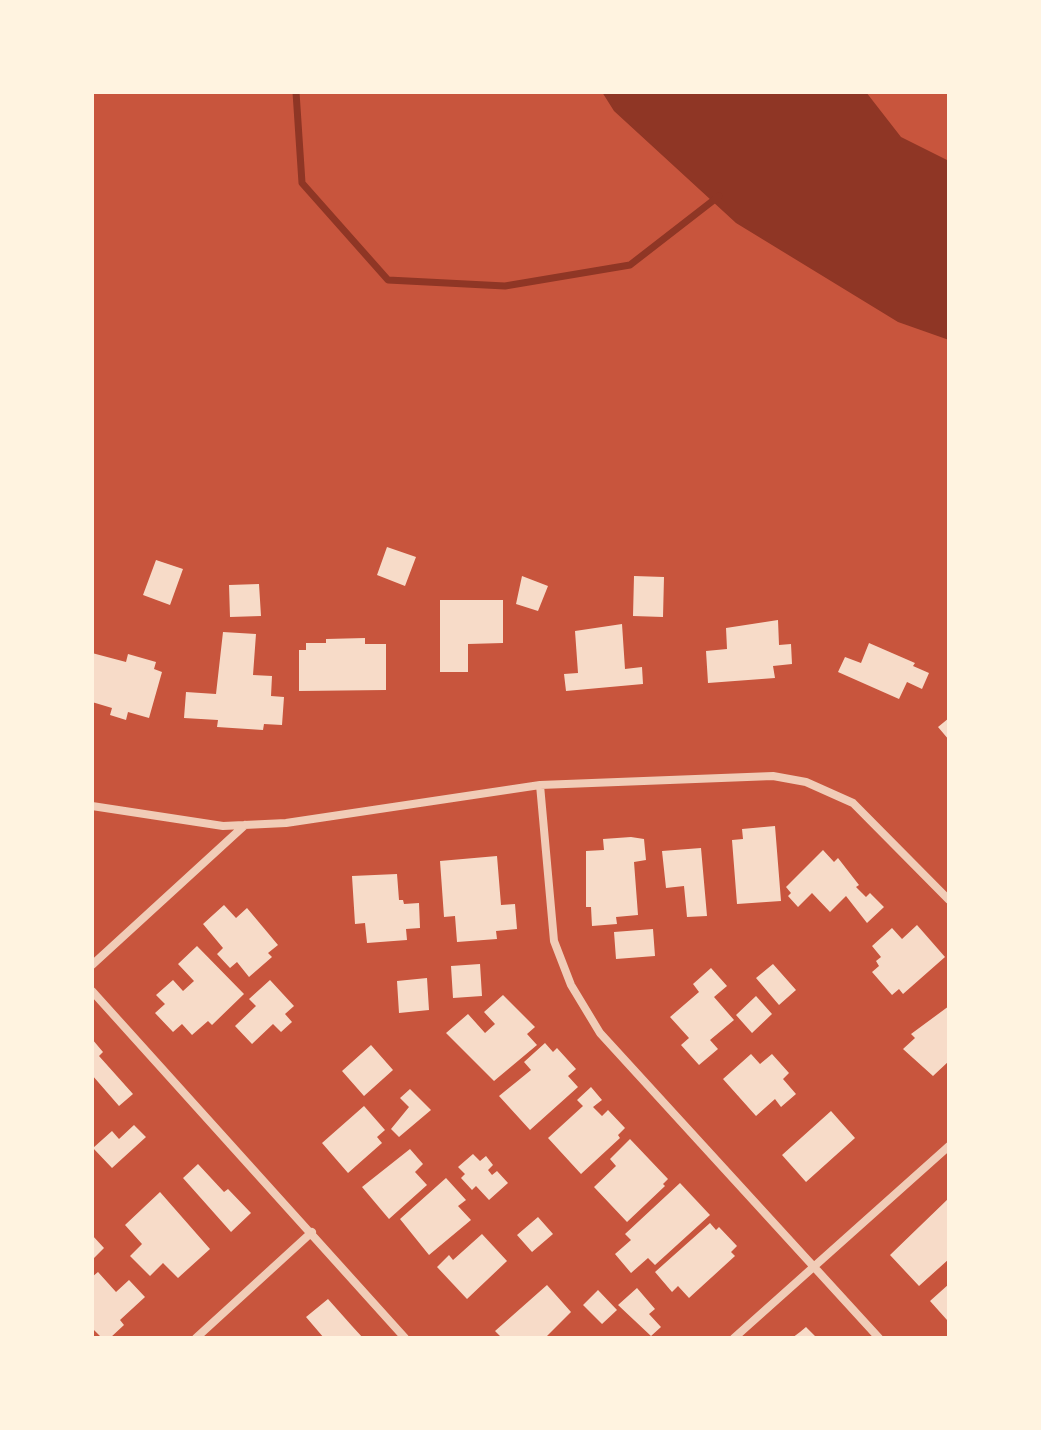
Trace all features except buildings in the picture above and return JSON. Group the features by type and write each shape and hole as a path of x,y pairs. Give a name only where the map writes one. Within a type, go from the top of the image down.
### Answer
{"street":[{"path":"92,806 223,826 286,823 540,785 773,776 806,782 853,803 949,900"},
{"path":"540,785 554,941 571,985 600,1033 879,1338"},
{"path":"92,965 246,824"},
{"path":"92,991 405,1338"},
{"path":"734,1338 949,1146"},
{"path":"196,1338 312,1232"}],"shaded area":[{"path":"602,92 866,92 901,137 949,161 949,340 898,322 736,223 614,111"}],"waterway":[{"path":"296,92 302,183 388,280 505,286 630,265 719,196"}]}
